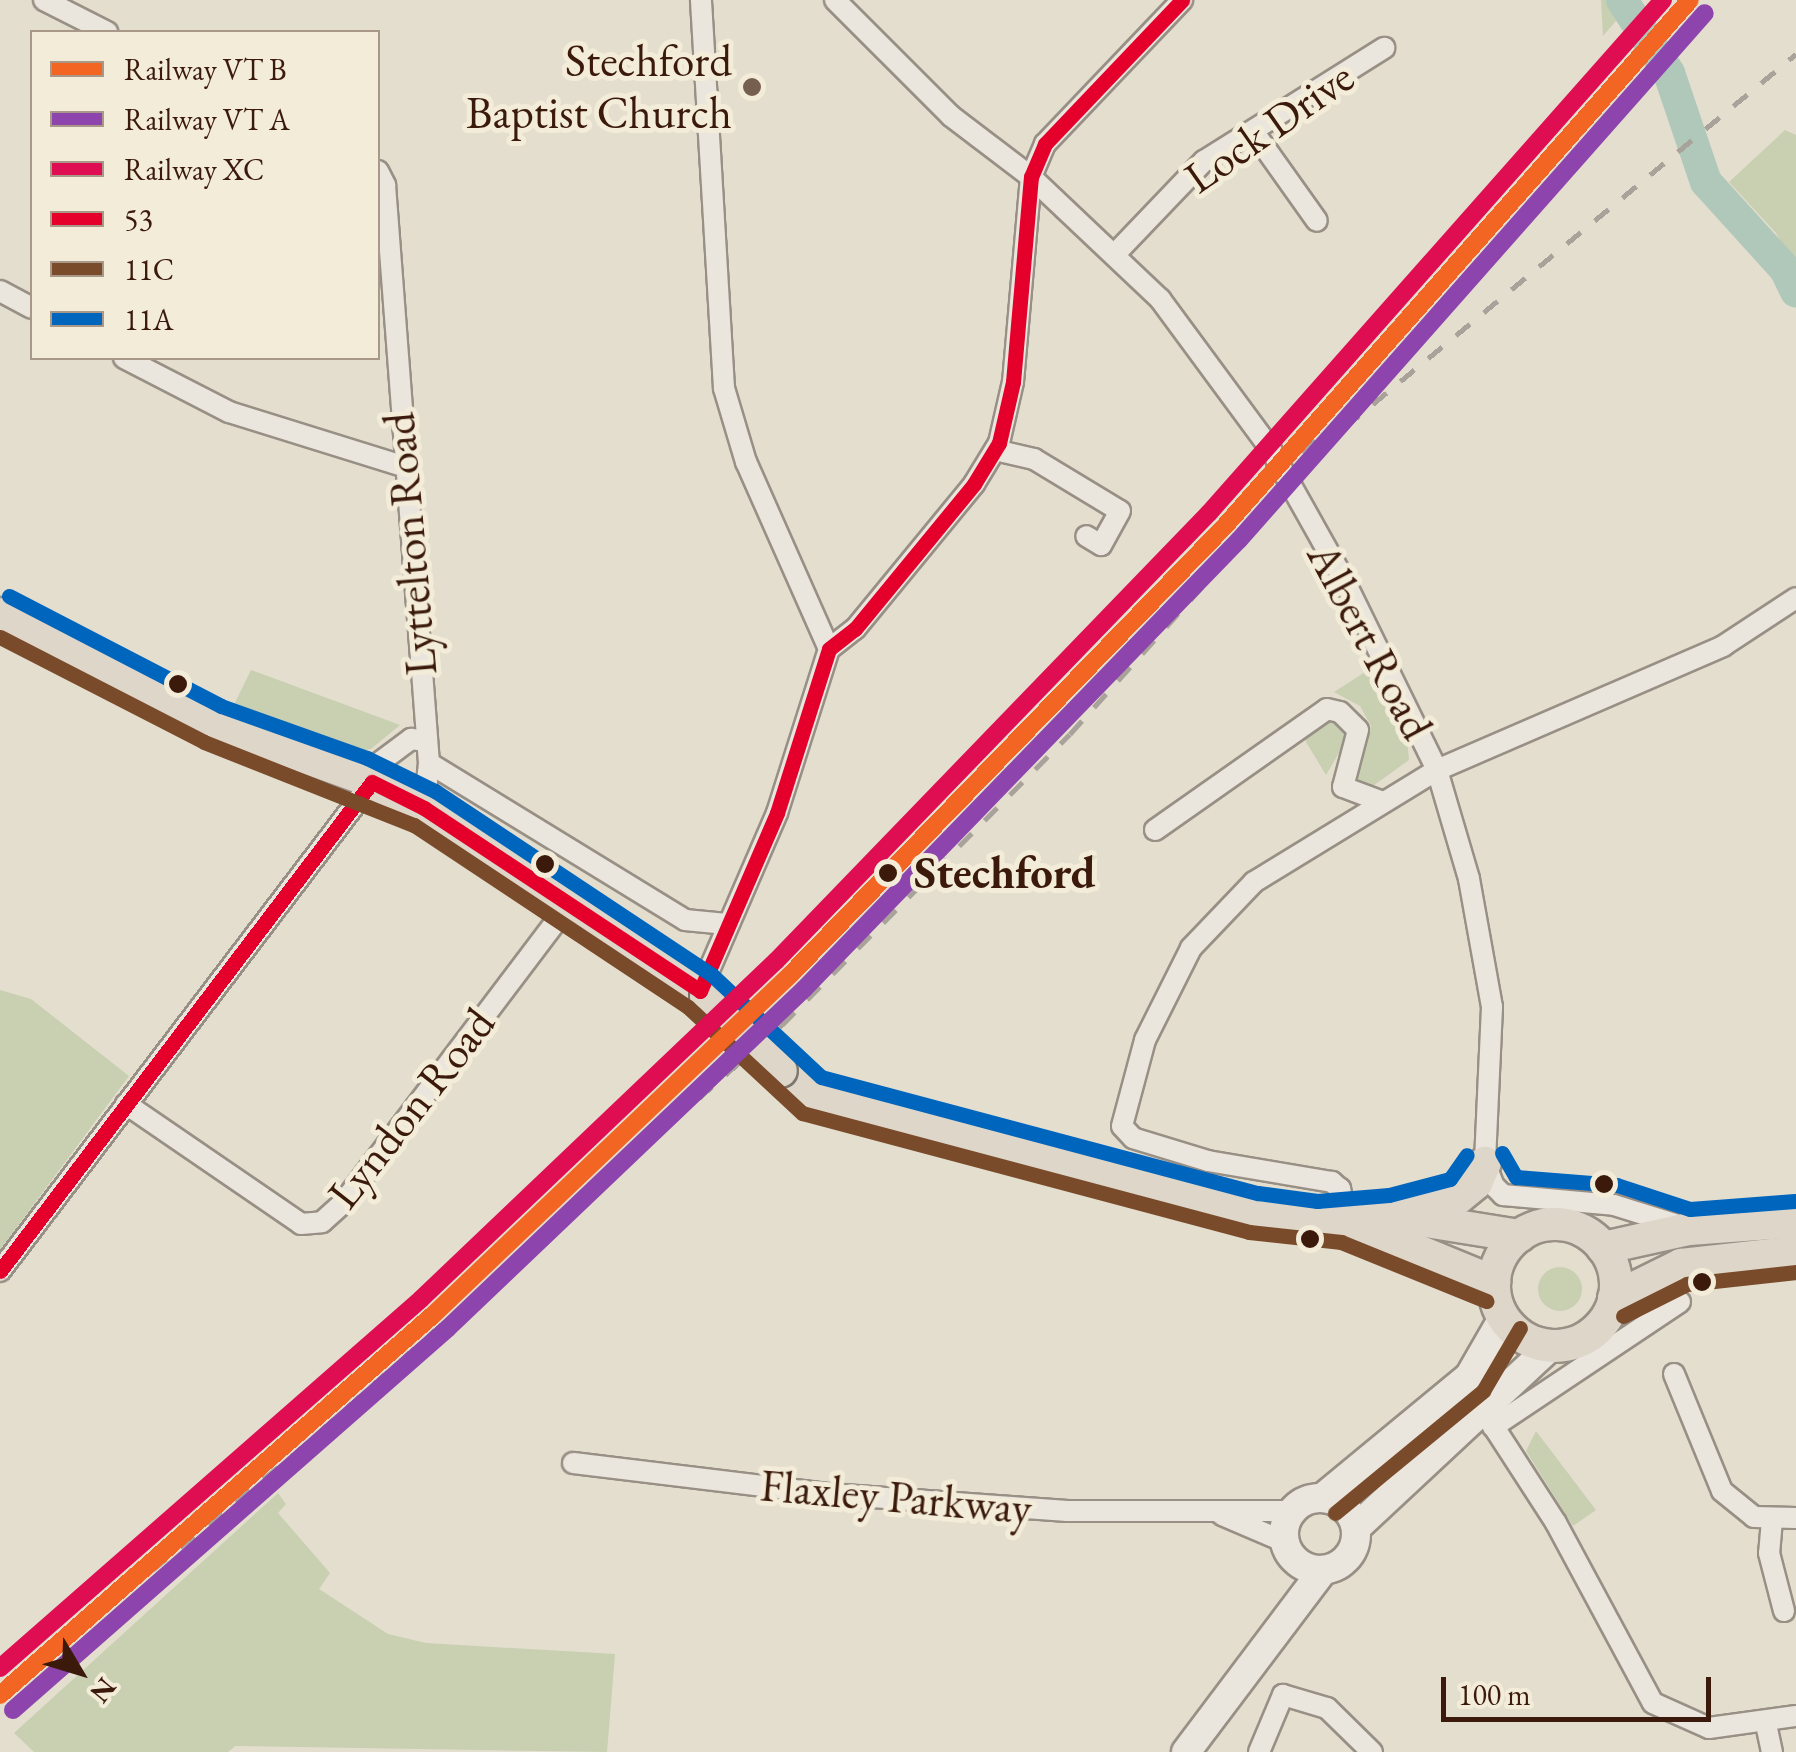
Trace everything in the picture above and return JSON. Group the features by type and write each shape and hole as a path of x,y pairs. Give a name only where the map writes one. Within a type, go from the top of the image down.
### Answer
{"main road":[{"path":"0,614 213,724 366,779 424,808 703,994 781,1071 811,1094 837,1104 1254,1213 1346,1222 1392,1216 1459,1197 1476,1183 1485,1163"},
{"path":"1392,1216 1519,1236 1564,1224 1603,1248 1616,1280 1614,1298 1592,1333 1552,1346 1524,1338 1503,1318 1494,1282 1506,1248 1519,1236"},
{"path":"1603,1248 1680,1224 1796,1220"},
{"path":"1346,1222 1494,1282"},
{"path":"1614,1298 1681,1265 1796,1252"}],"street":[{"path":"44,0 103,30"},
{"path":"702,0 724,388 746,462 829,649"},
{"name":"Albert Road","path":"834,0 951,116 1031,177 1116,254 1160,300 1270,448 1373,634 1438,770 1469,879 1492,1007 1485,1163"},
{"path":"703,994 728,924 777,813 829,649 855,629 995,450 1013,382 1031,177 1045,144 1182,0"},
{"name":"Lock Drive","path":"1116,254 1204,161 1384,48"},
{"path":"1252,131 1317,222"},
{"name":"Lyttelton Road","path":"380,175 385,185 402,466 429,763 424,808"},
{"path":"0,291 30,307"},
{"path":"128,360 229,412 402,466"},
{"path":"995,450 1034,459 1120,511 1101,545 1086,536"},
{"path":"1346,1222 1340,1189 1332,1182 1208,1161 1133,1138 1120,1116 1151,1026 1191,948 1254,882 1438,770 1723,646 1796,598"},
{"path":"1155,830 1326,709 1340,712 1358,730 1343,787 1383,802"},
{"name":"Lyttelton Road","path":"0,1271 366,779 410,740 426,741"},
{"path":"429,763 685,920 728,924"},
{"name":"Lyndon Road","path":"126,1104 302,1224 322,1222 343,1203 568,904"},
{"path":"1485,1163 1503,1194 1614,1205 1680,1224"},
{"path":"1487,1417 1655,1312 1680,1302"},
{"path":"1283,1622 1292,1511 1322,1498 1468,1377 1503,1318"},
{"path":"1194,1750 1324,1570 1350,1554 1357,1527 1487,1417 1552,1346"},
{"path":"1674,1374 1722,1491 1754,1518 1796,1518"},
{"path":"1487,1417 1556,1522 1654,1702 1690,1725 1766,1724 1796,1716"},
{"name":"Flaxley Parkway","path":"574,1463 830,1494 1067,1512 1292,1511"},
{"path":"1322,1498 1342,1505 1357,1527"},
{"name":"Flaxley Parkway","path":"1220,1514 1288,1549"},
{"path":"1772,1520 1769,1553 1784,1611"},
{"path":"1288,1549 1324,1570"},
{"path":"1259,1752 1283,1695 1327,1708 1372,1752"},
{"path":"1766,1724 1772,1752"}],"green space":[{"path":"1601,0 1634,0 1603,36"},
{"path":"1785,130 1796,135 1796,270 1776,233 1729,182"},
{"path":"1373,667 1407,739 1409,760 1370,788 1357,785 1354,772 1371,726 1360,706 1334,692"},
{"path":"251,670 400,725 371,749 339,758 228,717"},
{"path":"1330,715 1350,734 1326,775 1303,737"},
{"path":"0,990 31,999 129,1076 0,1250"},
{"path":"1560,1267 1576,1273 1582,1289 1576,1305 1560,1311 1544,1305 1538,1289 1544,1273"},
{"path":"1536,1431 1596,1510 1573,1526 1526,1451"},
{"path":"278,1493 286,1504 278,1513 330,1573 319,1589 388,1634 426,1643 615,1654 607,1752 235,1746 228,1752 34,1752 14,1733"}],"waterway":[{"path":"1622,0 1669,73 1706,182 1785,269 1796,292"}],"railway":[{"path":"13,1684 293,1455 782,1025 1070,734 1345,427 1796,54"},
{"path":"1224,527 1317,436"},
{"path":"1041,707 1193,560"}],"transit line":[{"name":"53","path":"0,1271 372,782 424,808 700,991 777,813 829,649 855,629 974,484 999,443 1013,382 1031,177 1045,144 1182,0"},
{"path":"0,1695 434,1314 790,975 1224,527 1690,0"},
{"path":"13,1710 447,1329 804,989 1239,540 1705,13"},
{"name":"11A","path":"9,596 221,706 367,758 435,791 712,975 821,1077 1258,1193 1317,1201 1389,1195 1450,1179 1467,1155"},
{"name":"11C","path":"0,637 204,742 414,825 688,1007 802,1113 1249,1232 1341,1242 1486,1301"},
{"name":"11A","path":"1502,1153 1516,1177 1617,1185 1690,1209 1795,1201"},
{"name":"11C","path":"1623,1316 1687,1284 1796,1272"},
{"name":"11C","path":"1335,1513 1483,1391 1520,1328"}],"rail line":[{"name":"XC","path":"0,1668 421,1299 776,961 1209,513 1663,0"}],"place":[{"name":"Stechford Baptist Church","path":"752,87"},
{"name":"Stechford","path":"888,873"}]}
